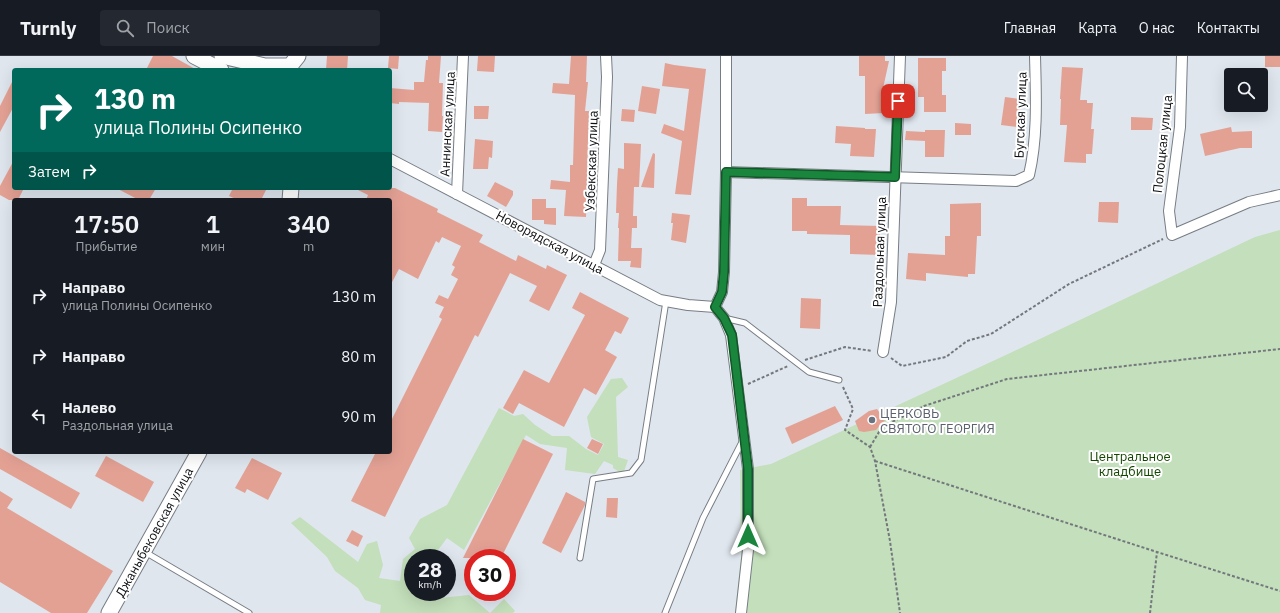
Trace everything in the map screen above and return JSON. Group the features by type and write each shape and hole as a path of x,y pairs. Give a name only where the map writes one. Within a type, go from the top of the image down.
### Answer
{"main road":[{"path":"194,56 217,68"},
{"path":"222,56 264,66 290,66 298,56"},
{"path":"300,68 302,56"},
{"name":"Джаныбековская улица","path":"109,613 198,454"}],"street":[{"name":"Аннинская улица","path":"457,194 463,56"},
{"name":"Узбекская улица","path":"594,266 600,250 607,77 606,56"},
{"path":"726,56 724,272 722,292 715,307 724,318 732,335 748,469 748,550 742,613"},
{"name":"Раздольная улица","path":"883,352 891,302 900,56"},
{"name":"Бугская улица","path":"895,177 1016,181 1029,175 1032,163 1036,107 1035,56"},
{"name":"Полоцкая улица","path":"1172,235 1169,211 1180,127 1182,56"},
{"name":"Новорядская улица","path":"392,160 660,300 688,305 715,307"},
{"path":"726,172 895,177"},
{"path":"1172,235 1249,202 1280,195"}],"lane":[{"path":"580,558 593,480 631,473 641,460 666,301"},
{"path":"724,318 745,323 809,372 840,380"},
{"path":"665,613 703,518 744,438"},
{"path":"143,552 249,613"}],"path":[{"path":"738,388 797,362 845,347 883,352 902,366 946,356 967,340 991,334 1069,284 1172,235"},
{"path":"870,447 882,427 924,406 1007,379 1280,349"},
{"path":"840,380 853,408 845,430 870,447 875,460 890,541 900,613"},
{"path":"875,460 1280,591"},
{"path":"1150,613 1157,552"}],"green space":[{"name":"Центральное кладбище","path":"1280,230 1280,613 735,613 741,557 740,470 771,464 1255,237"},
{"path":"622,378 628,387 616,397 618,457 628,460 623,474 613,468 613,465 604,461 595,474 565,470 567,448 540,444 526,435 464,550 447,538 439,549 415,549 409,538 420,519 447,505 499,408 514,416 523,414 535,425 552,436 569,436 586,449 598,455 604,444 591,437 587,417 611,379"},
{"path":"300,517 358,562 367,544 377,541 383,565 379,578 400,581 404,558 404,601 456,601 456,596 464,596 464,601 476,601 490,613 380,613 381,605 365,600 358,588 335,571 327,557 291,523"},
{"path":"502,601 506,601 515,611 513,613 490,613"}],"building":[{"path":"153,56 172,56 193,68 147,68"},
{"path":"327,56 348,56 347,68 326,68"},
{"path":"389,56 399,56 398,69 388,68"},
{"path":"428,56 441,56 439,83 443,83 442,132 428,131 429,103 392,103 392,88 414,90 414,82 424,82 426,60 428,60"},
{"path":"478,56 495,56 494,72 477,71"},
{"path":"571,56 587,56 586,82 588,82 585,111 589,111 586,217 564,216 566,190 550,189 551,180 570,182 570,165 573,165 575,95 552,93 553,83 569,84"},
{"path":"859,56 885,56 885,61 889,61 882,93 885,93 884,113 865,114 865,76 859,76"},
{"path":"1265,56 1280,56 1280,67 1265,67"},
{"path":"918,58 946,58 946,71 942,71 942,95 946,95 946,112 924,112 924,97 918,97"},
{"path":"665,63 706,69 691,195 675,194 682,141 661,133 664,124 684,131 689,89 662,86"},
{"path":"1062,67 1083,68 1080,100 1087,100 1087,103 1093,103 1091,129 1094,129 1092,154 1086,154 1086,163 1064,162 1067,125 1060,125"},
{"path":"12,82 12,110 0,132 0,106"},
{"path":"642,86 660,89 656,114 638,111"},
{"path":"1005,97 1021,99 1017,127 1001,125"},
{"path":"474,106 489,106 488,119 474,119"},
{"path":"622,109 635,110 634,122 621,121"},
{"path":"1131,117 1153,118 1152,130 1131,130"},
{"path":"955,123 971,124 971,135 955,135"},
{"path":"836,126 876,129 874,157 850,156 851,144 835,143"},
{"path":"1231,127 1232,132 1252,131 1252,148 1240,148 1205,156 1200,134"},
{"path":"925,130 945,130 944,157 925,157 925,141 905,140 906,131 925,132"},
{"path":"475,139 493,141 492,158 489,157 488,169 473,169"},
{"path":"624,143 641,144 639,187 634,187 633,216 637,216 637,228 632,228 631,248 642,248 641,268 630,267 631,261 618,261 619,213 616,213 617,184 618,168 624,169"},
{"path":"653,153 655,154 654,188 641,187"},
{"path":"12,164 12,190 23,190 19,198 12,198 12,200 9,200 0,195 0,186"},
{"path":"495,182 513,191 513,195 506,207 487,196"},
{"path":"392,188 395,188 438,209 437,212 483,235 479,242 516,261 518,255 546,269 547,265 567,275 549,311 529,301 537,286 510,273 478,337 475,335 385,517 351,501 375,454 392,454 392,419 442,319 439,317 444,307 435,303 439,295 448,299 458,279 451,275 455,267 452,265 461,246 442,237 439,243 436,241 418,279 399,269 392,282 392,198 367,198 368,195 358,190 392,190"},
{"path":"120,190 155,190 150,198 135,198"},
{"path":"232,190 266,190 262,198 234,198 229,196"},
{"path":"792,198 807,198 807,206 841,206 840,225 880,226 879,255 850,254 850,235 807,234 807,231 792,231"},
{"path":"532,199 546,199 546,208 556,208 556,225 544,224 544,220 532,220"},
{"path":"1099,202 1119,202 1118,223 1098,222"},
{"path":"981,203 981,236 977,236 975,274 968,274 968,277 926,273 926,281 906,279 908,253 945,255 945,236 950,236 950,204"},
{"path":"672,213 690,215 686,243 671,240 673,223 671,223"},
{"path":"580,292 629,318 621,334 615,331 605,350 617,357 596,395 584,388 564,427 519,403 513,414 503,408 524,370 549,383 585,315 572,308"},
{"path":"801,298 821,299 820,329 800,328"},
{"path":"835,406 843,420 792,444 785,428"},
{"name":"ЦЕРКОВЬ СВЯТОГО ГЕОРГИЯ","path":"877,409 885,420 876,430 864,432 859,431 855,421 869,411"},
{"path":"523,439 553,454 506,549 468,549"},
{"path":"592,439 603,444 598,454 587,448"},
{"path":"0,448 80,493 71,509 0,469"},
{"path":"106,456 154,482 143,502 95,476"},
{"path":"252,458 282,473 268,500 247,489 245,493 235,488"},
{"path":"0,491 13,499 7,508 113,571 87,613 51,613 0,582"},
{"path":"566,492 585,502 585,505 561,553 542,543"},
{"path":"607,498 618,498 617,518 606,517"},
{"path":"352,530 363,536 358,547 346,541"}],"place":[{"name":"ЦЕРКОВЬ СВЯТОГО ГЕОРГИЯ","path":"872,420"}],"route":[{"path":"748,536 748,469 732,335 724,318 715,307 722,292 724,272 726,172 895,177 898,101"}]}
